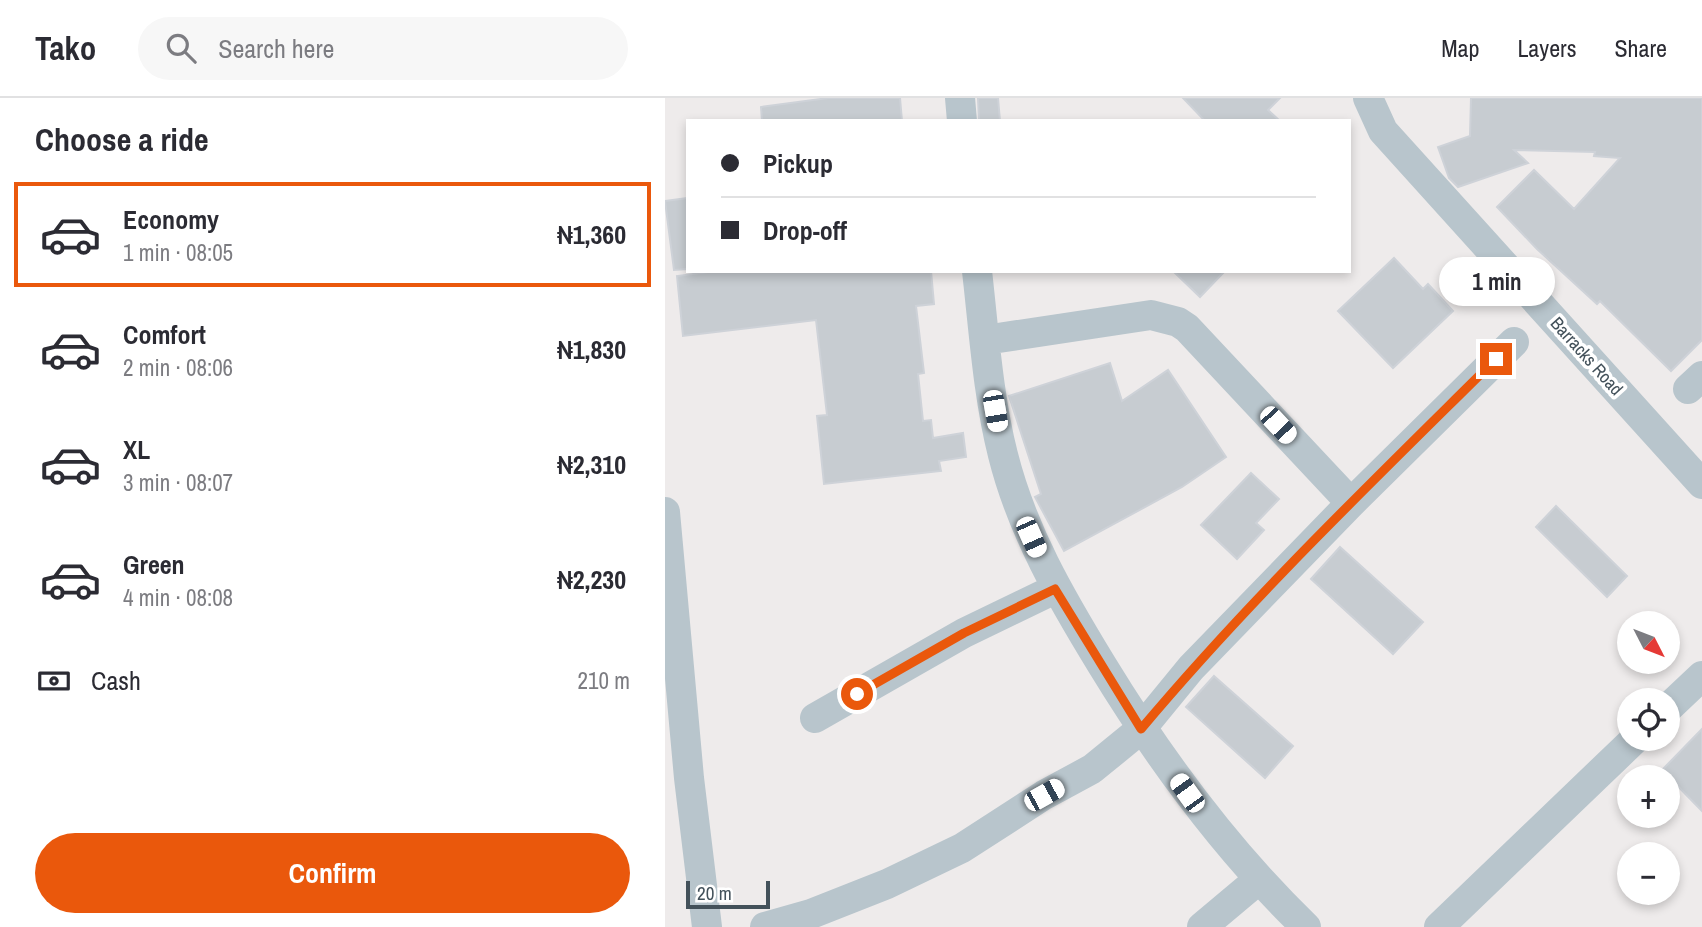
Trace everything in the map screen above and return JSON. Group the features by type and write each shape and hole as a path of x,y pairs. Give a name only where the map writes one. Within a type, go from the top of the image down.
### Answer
{"street":[{"path":"960,98 963,119"},
{"name":"Barracks Road","path":"1368,98 1383,131 1702,484"},
{"path":"977,273 1002,453 1031,537 1055,589 1141,729 1203,814 1258,880 1306,927"},
{"path":"985,340 1151,315 1178,322 1187,328 1351,503"},
{"path":"765,927 811,914 887,884 962,848 1044,795 1093,769 1141,729 1191,668 1351,503 1514,342"},
{"path":"665,512 689,778 707,927"},
{"path":"815,718 964,633 1055,589"},
{"path":"1680,697 1702,676"},
{"path":"1439,927 1622,751"},
{"path":"1202,927 1258,880"}],"building":[{"path":"828,98 900,98 902,119 762,119 761,107"},
{"path":"978,98 998,98 1000,119 979,119"},
{"path":"1183,98 1280,98 1268,110 1278,119 1203,119"},
{"path":"1471,98 1702,98 1702,340 1671,371 1600,301 1597,304 1537,249 1497,207 1534,170 1574,209 1620,158 1594,156 1595,152 1514,150 1528,163 1458,187 1449,178 1438,147 1470,136"},
{"path":"686,198 686,269 674,270 665,201"},
{"path":"1394,258 1423,289 1428,284 1453,311 1393,368 1338,311"},
{"path":"700,273 931,273 934,304 916,306 924,373 918,374 923,421 931,420 933,438 963,433 966,457 939,461 941,471 824,484 817,416 827,415 816,320 683,336 677,276"},
{"path":"1175,273 1223,273 1200,297"},
{"path":"1110,363 1122,401 1168,370 1226,457 1182,487 1064,551 1035,497 1041,494 1009,396"},
{"path":"1251,473 1279,499 1256,523 1264,530 1237,559 1201,525"},
{"path":"1556,506 1627,576 1607,597 1536,527"},
{"path":"1340,547 1423,622 1393,654 1311,579"},
{"path":"1214,676 1293,746 1265,778 1186,707"},
{"path":"1702,729 1702,811 1680,788 1680,765 1667,765"}],"route":[{"path":"857,694 964,633 1055,589 1141,729 1191,668 1496,359"}]}
